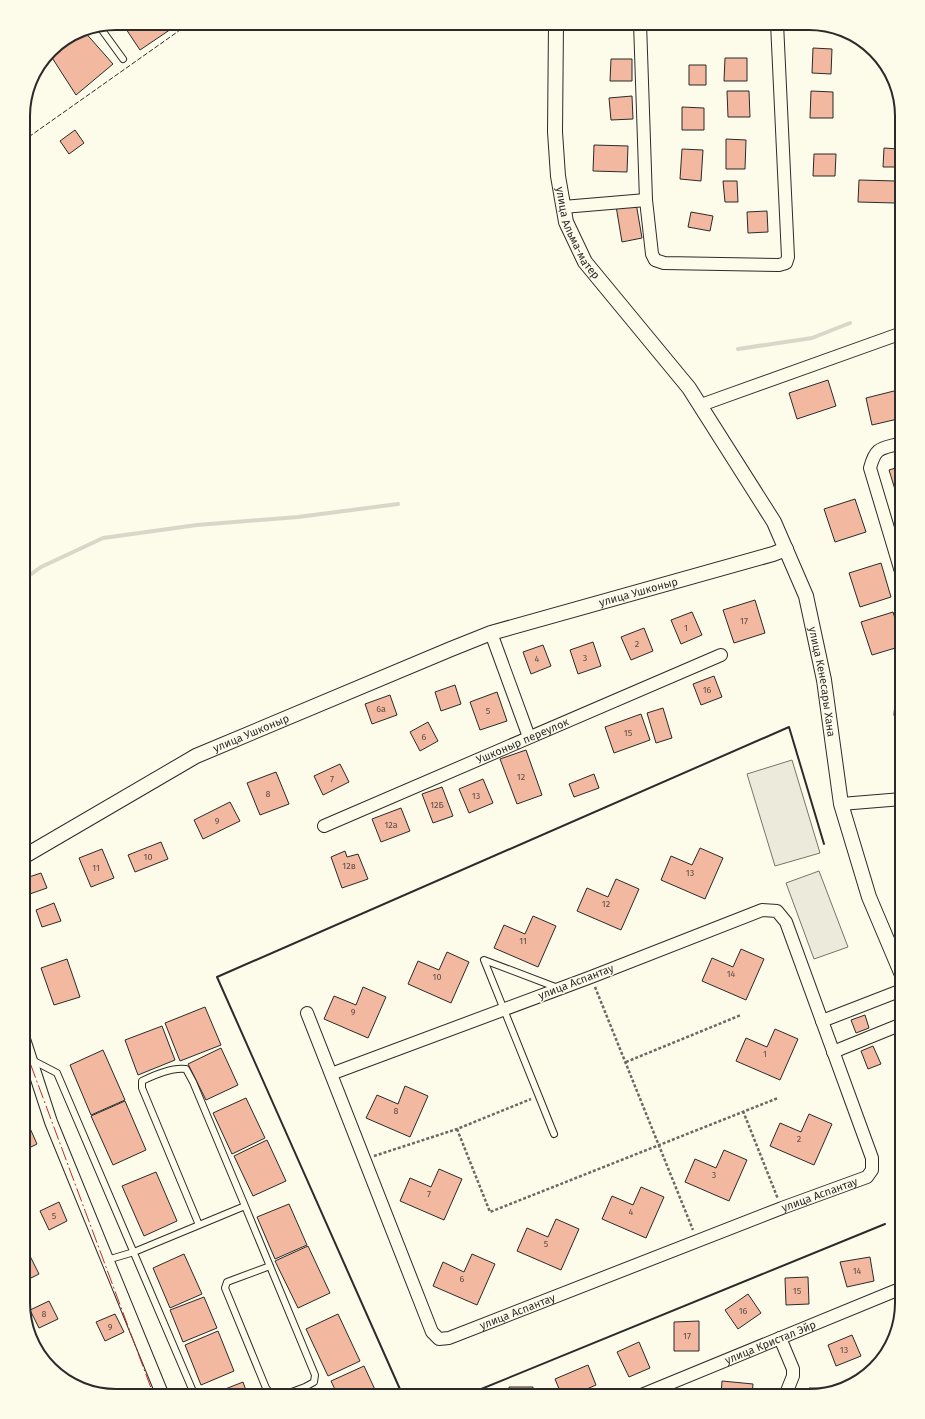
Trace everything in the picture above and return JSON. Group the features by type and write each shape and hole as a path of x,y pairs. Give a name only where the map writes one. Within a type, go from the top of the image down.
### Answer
{"street":[{"name":"улица Альма-матер","path":"556,30 556,132 558,176 566,222 585,262 689,388 701,405"},
{"path":"640,30 646,200 652,254 655,260 664,263 780,265 786,263 788,257 777,30"},
{"path":"563,207 646,200"},
{"path":"701,405 895,335"},
{"name":"улица Кенесары Хана","path":"701,405 774,522 806,596 824,680 841,804 869,897 895,958"},
{"path":"895,445 878,450 874,455 870,468 895,535"},
{"name":"улица Ушконыр","path":"30,853 196,756 491,634 773,554 786,549"},
{"path":"491,634 529,737"},
{"name":"Ушконыр переулок","path":"324,826 721,655"},
{"path":"841,804 895,800"},
{"name":"улица Аспантау","path":"307,1013 432,1332 439,1339 449,1338 782,1208 867,1177 872,1170 872,1158 786,922 777,911 762,910 591,977 331,1074"},
{"path":"822,1021 895,993"},
{"path":"833,1052 895,1027"},
{"path":"30,1059 51,1122 160,1389"},
{"name":"улица Кристал Эйр","path":"656,1389 895,1291"},
{"path":"780,1338 793,1370 793,1376 788,1389"}],"lane":[{"path":"103,31 123,59"},
{"path":"554,1134 484,960 559,989"},
{"path":"30,1059 57,1073 192,1389"},
{"path":"199,1225 142,1088 142,1081 149,1077 179,1068 186,1069 193,1082 315,1375 314,1382 299,1389"},
{"path":"107,1260 134,1252 245,1206"},
{"path":"267,1389 225,1288 227,1282 270,1266"}],"path":[{"path":"591,977 697,1241"},
{"path":"626,1062 741,1015"},
{"path":"364,1159 457,1129 538,1096"},
{"path":"457,1129 490,1212 778,1098"},
{"path":"743,1111 782,1208"}],"shaded area":[{"path":"792,760 820,853 775,866 747,774"},
{"path":"819,871 848,947 814,959 786,883"}],"building":[{"path":"127,30 170,30 140,50"},
{"path":"88,35 113,64 76,95 52,58 68,45"},
{"path":"813,48 832,49 831,74 812,73"},
{"path":"725,58 747,58 747,81 724,81"},
{"path":"611,59 632,59 632,81 610,81"},
{"path":"689,65 706,65 706,85 689,85"},
{"path":"727,91 749,91 750,117 728,117"},
{"path":"811,91 833,92 833,118 810,118"},
{"path":"632,96 633,119 611,120 609,98"},
{"path":"682,107 704,108 704,130 682,130"},
{"path":"75,130 84,143 69,154 60,141"},
{"path":"726,139 746,140 745,169 726,169"},
{"path":"594,145 628,146 627,172 593,171"},
{"path":"884,148 895,149 895,167 883,167"},
{"path":"682,149 703,150 701,181 680,179"},
{"path":"814,154 836,154 835,176 813,176"},
{"path":"859,180 895,181 895,203 858,202"},
{"path":"723,181 737,181 738,202 725,202"},
{"path":"636,203 642,238 622,242 616,206"},
{"path":"767,211 768,232 748,233 747,212"},
{"path":"691,212 713,216 710,231 688,227"},
{"path":"828,380 836,406 797,419 789,393"},
{"path":"895,391 895,420 872,425 866,398"},
{"path":"895,468 895,490 889,470"},
{"path":"855,499 866,532 835,542 824,509"},
{"path":"881,563 891,597 860,607 849,573"},
{"path":"755,600 765,633 734,643 723,610"},
{"path":"692,612 702,635 681,644 671,620"},
{"path":"893,612 895,618 895,648 872,655 861,622"},
{"path":"644,628 653,651 631,660 621,637"},
{"path":"593,642 601,666 578,674 570,650"},
{"path":"543,645 551,666 531,674 523,652"},
{"path":"714,676 722,697 701,705 693,684"},
{"path":"455,685 461,704 441,711 435,692"},
{"path":"497,692 507,721 480,730 470,702"},
{"path":"390,695 397,715 372,724 365,704"},
{"path":"663,708 672,738 656,743 647,713"},
{"path":"641,714 650,740 614,753 605,727"},
{"path":"428,722 438,741 420,751 410,732"},
{"path":"526,750 542,795 517,804 500,759"},
{"path":"340,764 349,782 323,795 314,776"},
{"path":"276,772 289,804 260,815 247,783"},
{"path":"594,774 599,788 574,797 569,784"},
{"path":"483,779 493,803 469,813 459,789"},
{"path":"442,787 453,816 433,823 422,794"},
{"path":"230,802 240,821 203,839 194,820"},
{"path":"401,808 410,831 381,842 372,819"},
{"path":"161,842 168,859 135,872 128,855"},
{"path":"700,848 723,858 705,899 661,880 671,856 692,865"},
{"path":"102,849 114,878 91,887 79,858"},
{"path":"345,851 347,857 358,854 368,879 342,888 331,857"},
{"path":"41,873 47,888 30,894 30,877"},
{"path":"616,879 639,889 621,930 577,911 587,888 608,897"},
{"path":"54,903 61,921 42,927 36,910"},
{"path":"533,916 556,926 538,967 494,948 504,925 525,934"},
{"path":"741,949 764,959 746,1000 702,981 712,958 733,967"},
{"path":"447,952 469,962 451,1003 408,984 418,961 439,970"},
{"path":"67,959 80,997 54,1005 41,968"},
{"path":"363,987 386,997 368,1038 324,1019 334,996 356,1005"},
{"path":"205,1007 221,1045 180,1061 165,1023"},
{"path":"865,1015 869,1028 856,1033 851,1020"},
{"path":"162,1026 175,1060 138,1075 125,1040"},
{"path":"775,1029 798,1039 780,1080 736,1061 746,1038 767,1047"},
{"path":"873,1046 881,1064 868,1069 861,1051"},
{"path":"221,1048 238,1085 206,1100 188,1064"},
{"path":"103,1050 125,1100 91,1115 70,1065"},
{"path":"405,1086 428,1096 410,1137 366,1118 377,1095 398,1104"},
{"path":"246,1098 265,1138 232,1154 213,1113"},
{"path":"125,1101 146,1150 113,1165 91,1116"},
{"path":"809,1114 832,1124 814,1165 770,1146 780,1123 801,1132"},
{"path":"30,1128 37,1144 30,1148"},
{"path":"267,1140 286,1181 253,1196 234,1156"},
{"path":"724,1150 747,1160 729,1201 685,1182 695,1159 716,1168"},
{"path":"439,1169 462,1179 444,1220 400,1201 410,1178 431,1187"},
{"path":"156,1172 177,1221 144,1236 122,1186"},
{"path":"641,1187 664,1197 646,1238 602,1219 612,1196 633,1205"},
{"path":"59,1202 67,1221 49,1230 40,1211"},
{"path":"289,1204 307,1245 275,1259 257,1217"},
{"path":"556,1219 579,1229 561,1270 517,1251 527,1228 548,1237"},
{"path":"308,1246 330,1293 298,1308 275,1261"},
{"path":"184,1254 202,1294 170,1308 153,1268"},
{"path":"472,1254 495,1264 477,1305 433,1286 443,1262 464,1272"},
{"path":"30,1256 39,1274 30,1278"},
{"path":"870,1257 874,1281 847,1287 840,1262"},
{"path":"808,1277 809,1304 786,1305 785,1278"},
{"path":"748,1294 761,1313 738,1329 725,1310"},
{"path":"204,1297 217,1328 183,1342 170,1310"},
{"path":"49,1301 58,1319 39,1328 31,1310"},
{"path":"115,1314 124,1332 105,1341 96,1322"},
{"path":"338,1314 360,1361 328,1376 306,1329"},
{"path":"699,1321 699,1351 674,1351 674,1322"},
{"path":"218,1331 234,1371 201,1385 185,1345"},
{"path":"852,1335 861,1356 836,1366 828,1345"},
{"path":"639,1342 650,1368 629,1377 617,1352"},
{"path":"588,1365 596,1385 587,1389 559,1389 555,1379"},
{"path":"364,1366 375,1389 335,1389 331,1381"},
{"path":"722,1381 753,1384 753,1389 721,1389"},
{"path":"243,1382 246,1389 225,1389"},
{"path":"509,1387 533,1387 533,1389 509,1389"}],"waterway":[{"path":"738,349 812,338 850,323"},
{"path":"30,575 41,567 103,538 197,525 298,517 398,504"}],"fence":[{"path":"30,136 180,30"}],"wall":[{"path":"400,1389 217,977 789,727 824,844"},
{"path":"481,1389 885,1224"}],"power":[{"path":"30,1063 151,1389"}]}
